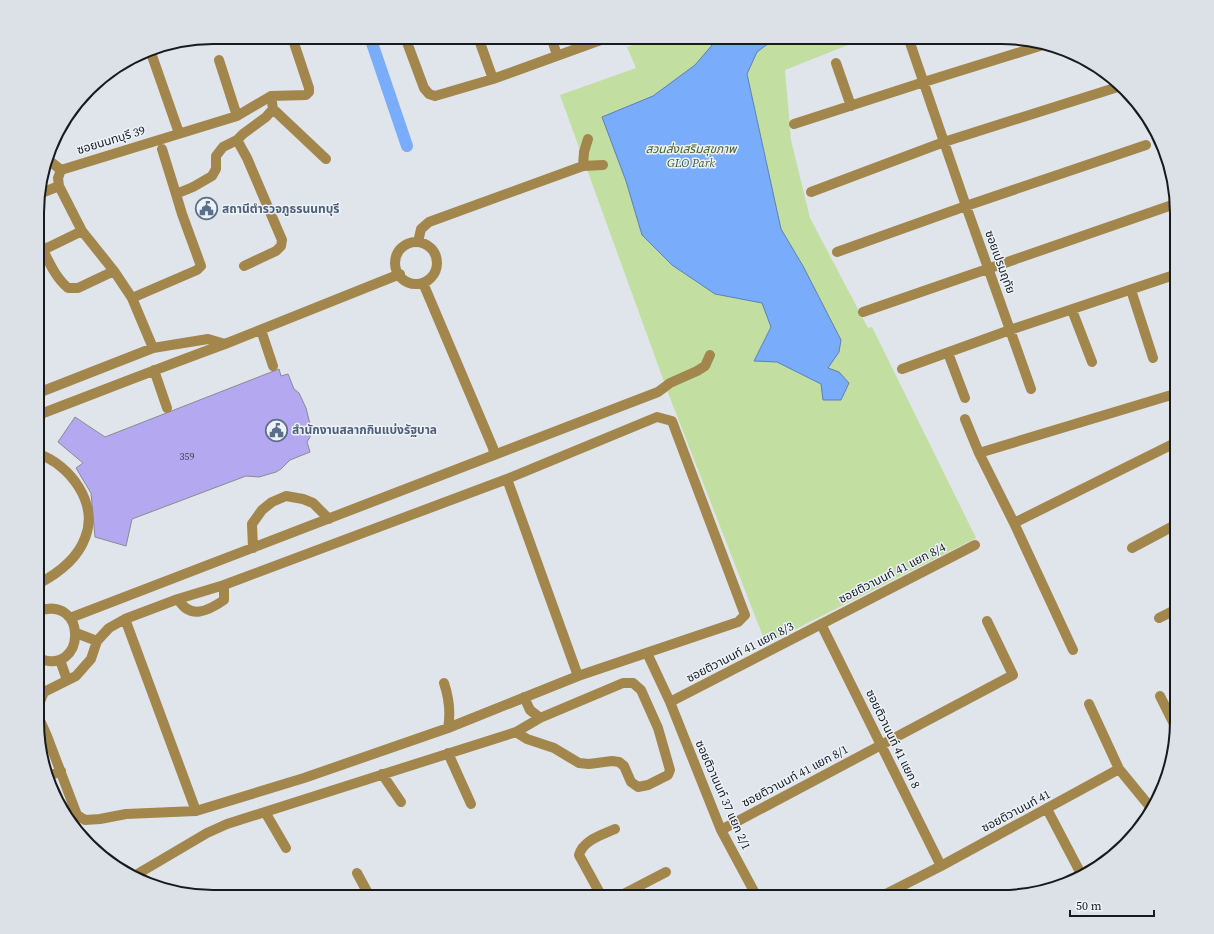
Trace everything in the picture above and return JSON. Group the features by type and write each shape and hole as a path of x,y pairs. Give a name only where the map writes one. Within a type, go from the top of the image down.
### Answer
{"street":[{"name":"ซอยนนทบุรี 39","path":"61,170 237,116 270,96 306,95 309,92 309,88 294,44"},
{"path":"408,44 424,88 429,94 435,96 493,79 589,44"},
{"path":"480,44 493,79"},
{"path":"553,44 557,55"},
{"name":"ซอยเปรมฤทัย","path":"910,44 1031,389"},
{"path":"794,124 1035,47"},
{"path":"152,56 179,133"},
{"path":"219,60 237,116"},
{"path":"836,63 851,106"},
{"path":"811,192 944,142 1114,88"},
{"path":"270,96 273,109 326,159"},
{"path":"176,194 193,187 212,176 216,169 216,156 223,147 237,140 266,117 273,109"},
{"path":"583,166 584,152 588,139"},
{"path":"237,140 247,158 282,240 281,246 276,251 244,266"},
{"path":"837,252 966,206 1146,145"},
{"path":"132,298 197,270 201,266 182,214 162,149"},
{"path":"52,163 61,170 58,178 59,186 82,231 114,271 132,298 153,348"},
{"path":"418,242 421,229 429,222 583,166 603,165"},
{"path":"45,191 59,186"},
{"path":"864,312 1170,206"},
{"path":"44,250 82,231"},
{"path":"418,242 424,244 435,253 437,268 429,280 423,283 408,283 402,279 400,274 396,267 395,261 397,254 406,245 418,242"},
{"path":"44,256 58,277 68,288 78,288 114,271"},
{"path":"44,413 261,330 400,274"},
{"path":"902,369 1010,330 1170,276"},
{"path":"423,283 493,448 494,455"},
{"path":"1131,290 1154,358"},
{"path":"1072,310 1092,362"},
{"path":"261,330 273,366"},
{"path":"44,391 153,348 208,339 225,344"},
{"path":"948,353 965,398"},
{"path":"70,618 658,392 670,383 705,366 710,355"},
{"path":"154,370 167,408"},
{"path":"979,453 1170,396"},
{"path":"44,692 76,676 91,659 97,640 109,628 125,619 508,479 657,417 672,421 745,615 738,622 578,676 448,728 304,778 196,811 126,814 100,819 84,820 76,815 61,771 45,741"},
{"path":"964,419 1073,650"},
{"path":"1014,523 1170,445"},
{"path":"44,456 57,463 78,485 88,513 85,538 78,550 64,567 44,581"},
{"path":"508,479 578,676"},
{"path":"253,548 252,524 262,510 272,502 286,496 303,499 313,503 329,519"},
{"path":"1132,548 1170,528"},
{"name":"ซอยติวานนท์ 41 แยก 8/4","path":"821,624 975,545"},
{"path":"178,599 182,607 189,611 199,612 216,606 224,600 224,584"},
{"path":"44,609 54,609 63,612 70,618 76,634 75,642 67,656 52,662 44,661"},
{"path":"1159,618 1170,612"},
{"path":"125,619 196,811"},
{"name":"ซอยติวานนท์ 41 แยก 8/1","path":"722,830 1013,675 987,621"},
{"name":"ซอยติวานนท์ 41 แยก 8/3","path":"670,702 821,624"},
{"name":"ซอยติวานนท์ 41 แยก 8","path":"821,624 941,866"},
{"path":"76,634 97,640"},
{"name":"ซอยติวานนท์ 37 แยก 2/1","path":"647,652 670,702 722,830 753,890"},
{"path":"60,660 67,680"},
{"path":"444,683 449,704 450,716 448,728"},
{"path":"139,873 206,833 227,824 516,732 540,718 623,684 633,683 641,690 658,728 670,770 668,775 648,786 638,787 631,782 624,766 619,762 612,761 589,764 579,763 554,748 526,738 516,732"},
{"path":"1160,696 1170,716"},
{"path":"524,697 530,710 540,718"},
{"path":"1089,704 1119,769 1148,804"},
{"path":"448,753 471,804"},
{"name":"ซอยติวานนท์ 41","path":"894,890 941,866 1119,769"},
{"path":"53,774 61,771"},
{"path":"382,774 401,802"},
{"path":"1047,809 1079,870"},
{"path":"265,812 286,848"},
{"path":"597,890 579,855 580,849 584,844 615,829"},
{"path":"631,890 666,872"},
{"path":"357,873 366,890"}],"green space":[{"name":"สวนส่งเสริมสุขภาพ GLO Park","path":"636,44 850,44 785,70 791,140 810,218 868,328 872,327 976,538 766,644 670,398 560,95 636,68 627,47"}],"water":[{"path":"713,44 768,44 757,52 747,74 781,229 803,266 841,340 839,352 828,368 839,372 849,383 841,400 823,400 821,384 777,362 754,361 771,327 762,303 715,294 672,265 642,235 626,181 602,117 653,96 695,65"}],"building":[{"path":"279,369 281,376 288,374 294,389 299,393 306,408 310,424 310,437 307,442 310,452 290,460 276,472 259,477 246,476 132,519 126,546 95,537 91,493 76,468 83,463 58,442 75,417 105,437"}],"waterway":[{"path":"372,44 407,146"}],"place":[{"name":"สถานีตำรวจภูธรนนทบุรี","path":"207,209"},
{"name":"สำนักงานสลากกินแบ่งรัฐบาล","path":"276,430"}]}
